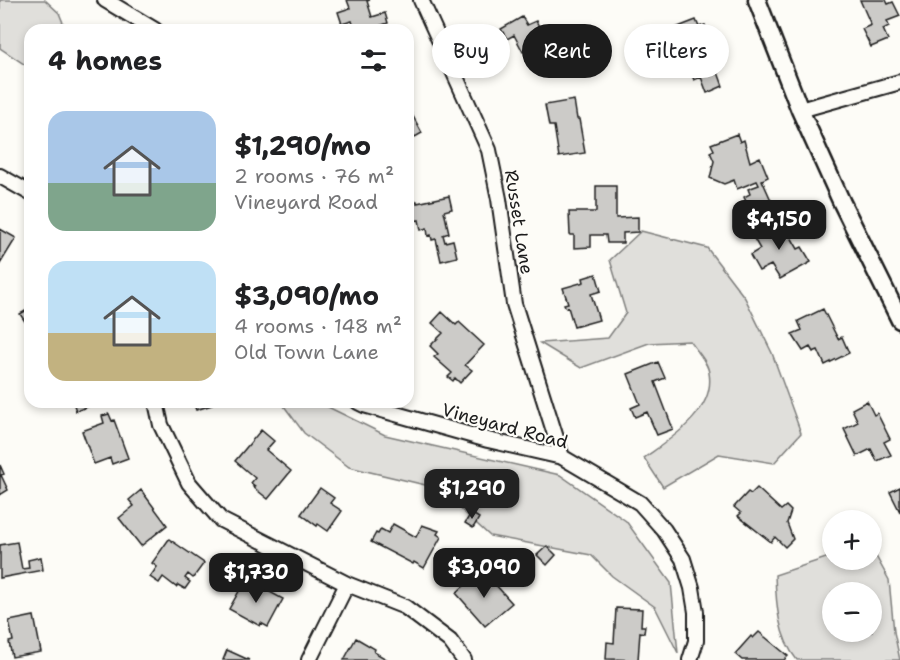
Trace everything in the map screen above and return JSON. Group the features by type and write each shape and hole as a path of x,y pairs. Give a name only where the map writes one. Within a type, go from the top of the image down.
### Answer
{"street":[{"path":"105,0 145,24"},
{"name":"Russet Lane","path":"421,0 489,150 499,199 514,304 562,458"},
{"path":"757,0 800,110 842,203 900,320"},
{"path":"800,110 900,82"},
{"path":"0,176 24,190"},
{"path":"157,408 161,425 189,483 221,520 347,584 405,607 450,641 464,660"},
{"name":"Vineyard Road","path":"375,408 562,458 640,503 664,530 683,559 692,588 696,612 696,641 690,660"},
{"path":"309,660 347,584"}],"shaded area":[{"path":"0,0 45,0 59,13 64,24 24,24 24,64 0,48"},
{"path":"641,231 707,248 745,298 772,353 801,433 774,463 719,454 663,487 644,458 689,423 705,400 709,387 709,373 706,365 690,341 649,343 581,368 540,343 608,338 626,313 610,260"},
{"path":"285,408 330,408 385,435 560,475 626,521 671,583 678,653 655,607 612,576 591,555 490,536 438,488 349,467 304,433"},
{"path":"822,559 822,570 882,570 882,567 889,580 894,632 900,660 797,660 782,630 777,608 775,575"}],"building":[{"path":"347,0 370,0 367,1 372,17 385,13 388,23 353,24 352,21 342,24 338,12 350,8"},
{"path":"860,0 886,0 888,4 893,2 900,16 887,21 889,26 883,29 888,40 871,47 862,29 871,25"},
{"path":"522,17 526,24 522,24 522,50 514,35 510,37 510,24"},
{"path":"696,20 698,24 686,24"},
{"path":"701,78 720,78 723,86 707,93"},
{"path":"574,100 585,153 559,157 554,126 549,126 545,105"},
{"path":"414,118 422,133 414,138"},
{"path":"737,134 740,142 744,140 750,162 760,157 768,177 762,180 771,200 753,208 752,204 748,206 744,197 750,194 748,189 759,185 757,181 737,189 734,180 724,184 710,178 714,161 710,152 714,150 711,144"},
{"path":"596,186 616,186 616,218 638,217 638,232 623,233 623,243 607,243 606,235 591,235 591,247 574,248 574,235 570,235 569,212 596,212"},
{"path":"449,196 452,209 444,211 449,233 443,235 445,242 453,240 457,257 441,261 436,239 432,240 431,235 428,236 427,228 421,230 419,220 414,221 414,201 417,203"},
{"path":"781,220 798,249 802,247 811,262 780,279 771,265 759,271 750,255 760,249 753,237"},
{"path":"0,229 16,238 0,264"},
{"path":"596,274 601,291 591,294 599,320 574,327 568,307 566,308 564,304 568,303 563,288 584,282 583,278"},
{"path":"823,309 838,339 842,337 849,353 825,365 818,350 813,352 810,347 803,351 792,334 802,330 798,321"},
{"path":"442,312 456,325 459,322 484,345 465,365 472,370 460,383 455,378 453,381 448,377 452,373 434,357 438,354 430,346 443,333 432,323"},
{"path":"658,362 665,378 655,382 673,429 657,435 647,412 635,417 631,408 640,404 628,374"},
{"path":"867,401 874,415 877,413 890,439 884,442 891,455 877,461 871,449 857,456 844,429 858,422 852,409"},
{"path":"109,414 112,421 114,420 128,458 112,464 110,458 94,464 82,431 104,423 102,416"},
{"path":"261,430 274,441 266,450 291,471 268,499 253,487 255,486 251,483 255,478 235,461"},
{"path":"0,465 4,474 1,475 8,490 0,495"},
{"path":"900,487 900,512 890,492"},
{"path":"320,488 334,498 330,503 342,511 328,531 301,514"},
{"path":"757,488 781,510 786,506 791,511 787,523 793,539 785,547 775,537 771,542 738,516 741,513 734,507 748,492 751,494"},
{"path":"141,490 167,525 141,546 119,518 134,506 129,500"},
{"path":"471,513 479,518 473,528 465,523"},
{"path":"393,524 416,537 422,525 439,531 437,534 441,537 424,568 371,542 381,529 388,533"},
{"path":"169,539 204,563 193,578 188,574 185,578 190,582 185,589 178,585 176,587 163,577 159,583 150,577 157,567 152,563"},
{"path":"17,542 22,569 29,568 28,560 41,557 43,570 0,578 0,545"},
{"path":"547,546 556,555 547,565 537,555"},
{"path":"485,573 512,603 485,626 456,593 475,576 478,580"},
{"path":"246,579 283,599 268,627 261,623 260,626 229,609"},
{"path":"616,608 642,609 641,626 645,626 644,633 640,632 638,660 606,659 607,642 614,643"},
{"path":"34,616 41,652 12,657 9,642 13,641 9,621"},
{"path":"759,632 788,656 784,660 742,660 735,654 751,636 753,638"},
{"path":"356,638 375,649 374,652 388,660 344,660"},
{"path":"227,650 249,660 223,660"}]}
